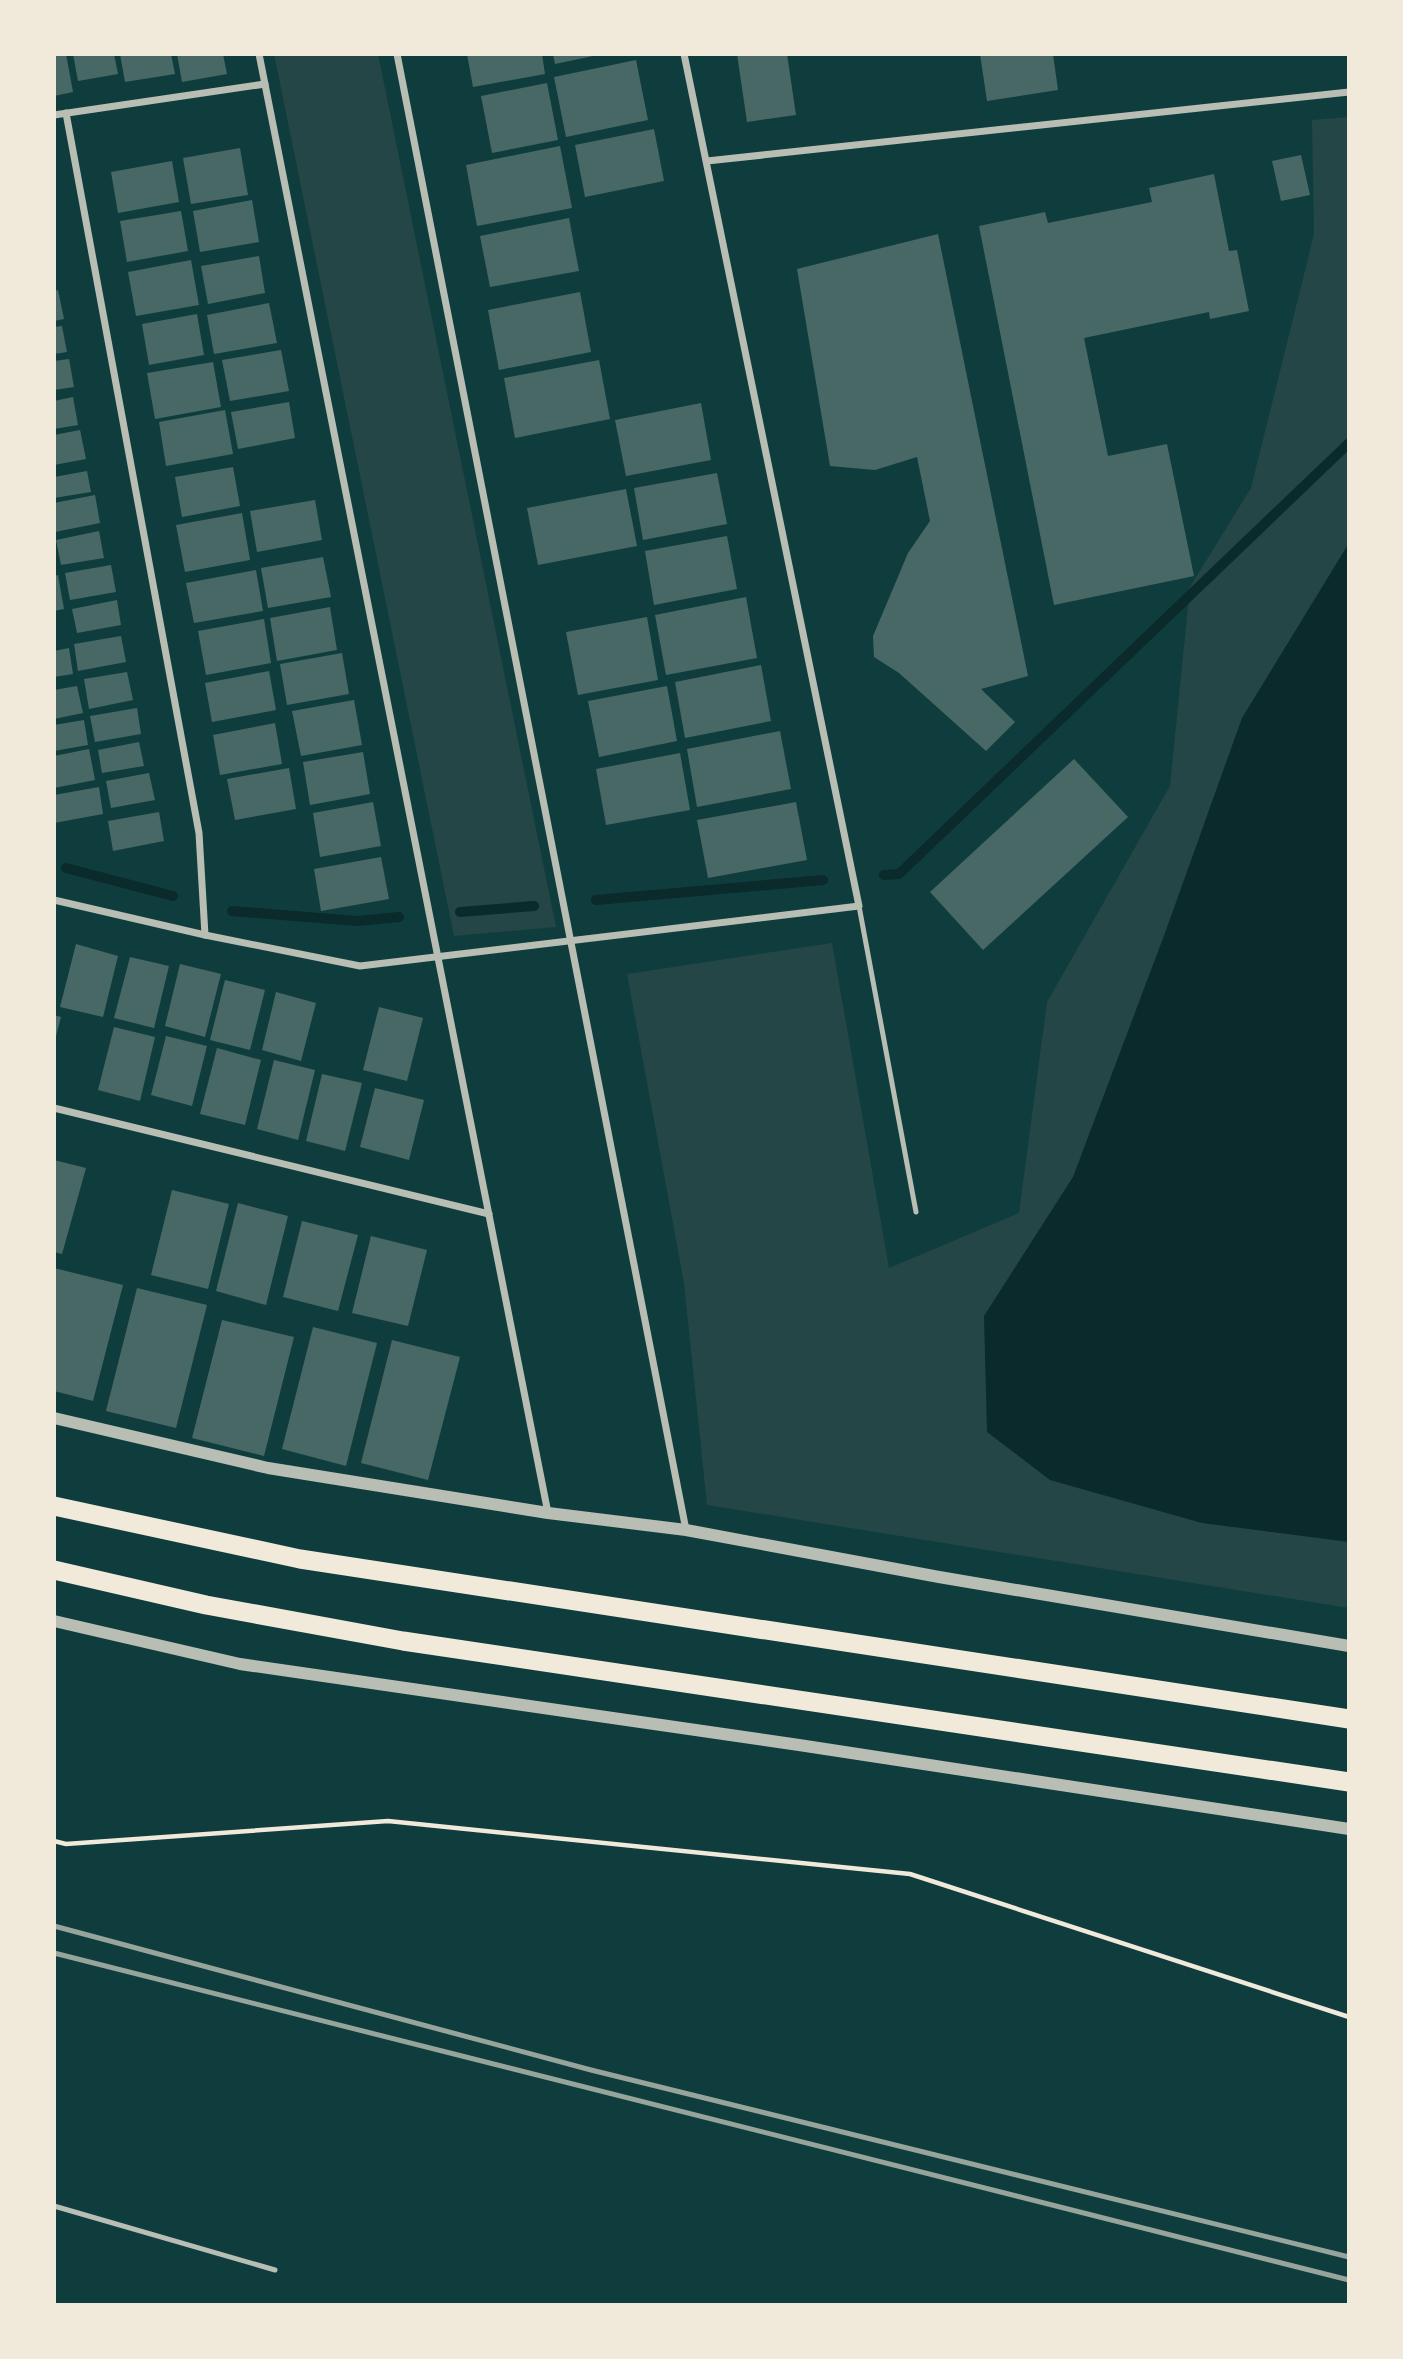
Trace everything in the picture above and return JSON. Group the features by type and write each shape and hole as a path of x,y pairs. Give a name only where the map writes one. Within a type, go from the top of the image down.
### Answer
{"highway":[{"path":"54,1506 300,1559 1349,1719"},
{"path":"54,1570 206,1605 403,1641 1349,1782"}],"street":[{"path":"259,54 548,1513"},
{"path":"397,54 686,1530"},
{"path":"54,901 360,966 859,906 684,54"},
{"path":"54,115 265,84"},
{"path":"707,161 1349,92"},
{"path":"66,113 199,833 205,934"},
{"path":"54,1108 489,1214"},
{"path":"54,1418 268,1468 548,1513 686,1530 939,1577 1349,1646"},
{"path":"54,1621 240,1664 799,1745 1349,1829"}],"lane":[{"path":"859,906 916,1212"},
{"path":"54,2206 275,2270"}],"path":[{"path":"54,1840 66,1844 388,1821 910,1874 1349,2017"}],"shaded area":[{"path":"274,54 378,54 556,927 454,936"},
{"path":"1349,117 1349,1608 707,1505 684,1283 627,974 832,943 889,1268 1019,1213 1047,1002 1170,786 1190,587 1251,488 1314,234 1312,120"},
{"path":"1349,543 1349,1542 1202,1523 1050,1480 987,1432 984,1316 1073,1177 1242,718"}],"building":[{"path":"54,54 66,54 73,92 54,96"},
{"path":"73,54 114,54 118,74 78,81"},
{"path":"120,54 171,54 175,74 125,82"},
{"path":"177,54 223,54 227,74 182,82"},
{"path":"467,54 542,54 545,74 473,87"},
{"path":"553,54 598,54 598,55 555,64"},
{"path":"737,54 787,54 796,115 747,122"},
{"path":"980,54 1053,54 1058,90 987,101"},
{"path":"636,60 648,120 566,137 554,77"},
{"path":"547,83 558,140 492,153 481,96"},
{"path":"654,129 664,181 585,197 575,145"},
{"path":"560,146 572,208 477,226 466,165"},
{"path":"240,148 248,195 191,204 183,158"},
{"path":"1301,155 1310,195 1281,201 1272,161"},
{"path":"172,161 179,202 118,213 111,172"},
{"path":"1214,174 1229,251 1237,250 1249,311 1210,319 1209,312 1084,338 1108,456 1167,444 1194,576 1054,605 979,226 1045,212 1048,223 1152,202 1149,188"},
{"path":"252,200 259,242 200,252 193,211"},
{"path":"181,211 188,251 127,262 120,221"},
{"path":"569,218 579,271 490,287 480,236"},
{"path":"938,234 1028,676 981,689 1015,722 986,751 899,673 874,657 873,636 908,553 930,521 917,457 875,470 830,466 797,269"},
{"path":"259,256 265,293 208,304 201,266"},
{"path":"191,260 199,305 136,316 128,272"},
{"path":"58,290 64,319 54,321 54,291"},
{"path":"580,292 591,352 499,370 488,310"},
{"path":"269,303 277,343 214,354 207,315"},
{"path":"197,314 204,355 149,365 142,324"},
{"path":"62,326 67,352 54,354 54,327"},
{"path":"281,350 289,391 230,401 222,360"},
{"path":"69,359 74,387 54,390 54,361"},
{"path":"599,360 610,419 515,438 504,378"},
{"path":"213,362 221,407 155,419 147,373"},
{"path":"73,397 78,425 54,429 54,401"},
{"path":"289,402 295,438 238,449 231,412"},
{"path":"701,403 711,460 626,476 615,420"},
{"path":"225,410 233,454 166,466 159,422"},
{"path":"80,430 86,459 54,465 54,435"},
{"path":"233,467 240,506 182,517 175,477"},
{"path":"87,471 91,492 54,498 54,477"},
{"path":"717,473 727,524 643,540 634,488"},
{"path":"626,489 637,546 538,565 527,508"},
{"path":"95,495 100,523 55,532 54,503"},
{"path":"315,500 322,540 257,552 250,511"},
{"path":"242,513 250,560 185,572 176,525"},
{"path":"99,531 104,558 61,565 56,540"},
{"path":"727,536 737,589 654,605 645,551"},
{"path":"323,557 331,597 268,608 261,568"},
{"path":"111,565 116,592 70,600 65,573"},
{"path":"256,570 263,611 194,623 186,583"},
{"path":"58,575 64,609 54,611 54,576"},
{"path":"746,597 757,658 666,675 655,615"},
{"path":"117,600 121,625 77,633 72,609"},
{"path":"330,607 337,650 277,661 270,618"},
{"path":"647,617 658,680 578,695 566,632"},
{"path":"264,619 271,663 206,675 198,631"},
{"path":"121,636 126,662 78,671 74,644"},
{"path":"69,648 73,674 54,677 54,651"},
{"path":"342,653 349,694 287,705 280,664"},
{"path":"761,665 771,721 685,738 675,682"},
{"path":"269,671 276,710 212,722 205,683"},
{"path":"127,672 133,700 89,709 84,679"},
{"path":"77,686 83,713 54,719 54,690"},
{"path":"667,686 677,741 599,757 588,701"},
{"path":"354,700 362,745 301,756 292,711"},
{"path":"137,708 141,734 95,742 90,716"},
{"path":"84,720 88,745 54,751 54,725"},
{"path":"275,723 282,764 220,775 213,735"},
{"path":"780,731 791,789 697,807 687,749"},
{"path":"139,742 144,766 102,773 98,750"},
{"path":"89,749 95,780 54,788 54,756"},
{"path":"363,752 370,794 310,805 303,762"},
{"path":"680,753 690,810 606,825 596,769"},
{"path":"1074,759 1128,817 983,950 930,892"},
{"path":"289,768 296,809 235,820 227,779"},
{"path":"149,773 155,800 111,808 106,781"},
{"path":"99,787 103,814 54,823 54,795"},
{"path":"373,802 381,846 320,857 313,813"},
{"path":"796,802 807,860 708,878 697,820"},
{"path":"159,812 164,841 113,851 108,821"},
{"path":"381,857 389,899 321,911 314,869"},
{"path":"76,944 118,956 103,1017 60,1007"},
{"path":"130,957 169,966 154,1028 114,1018"},
{"path":"180,964 221,974 205,1037 165,1026"},
{"path":"225,980 265,990 250,1050 210,1040"},
{"path":"276,992 316,1003 301,1061 262,1050"},
{"path":"379,1007 423,1018 407,1081 363,1070"},
{"path":"54,1015 61,1017 55,1040 54,1040"},
{"path":"114,1027 155,1037 140,1101 98,1090"},
{"path":"166,1036 207,1046 192,1106 151,1095"},
{"path":"217,1048 261,1060 245,1125 200,1114"},
{"path":"274,1060 315,1070 298,1140 257,1129"},
{"path":"322,1074 362,1083 345,1151 306,1141"},
{"path":"375,1088 424,1100 409,1160 360,1147"},
{"path":"54,1160 86,1168 62,1254 54,1252"},
{"path":"172,1190 229,1204 208,1289 151,1275"},
{"path":"238,1203 288,1216 266,1305 216,1291"},
{"path":"302,1221 358,1235 338,1311 283,1297"},
{"path":"371,1236 427,1250 408,1326 352,1313"},
{"path":"54,1268 123,1285 93,1401 54,1391"},
{"path":"137,1288 207,1305 176,1428 106,1411"},
{"path":"222,1320 294,1337 264,1456 192,1438"},
{"path":"313,1327 377,1343 346,1466 282,1449"},
{"path":"392,1340 460,1357 428,1480 361,1463"}],"waterway":[{"path":"884,875 899,874 1349,443"},
{"path":"66,868 173,896"},
{"path":"596,900 823,880"},
{"path":"460,912 534,906"},
{"path":"232,911 357,921 399,917"}],"railway":[{"path":"54,1926 591,2070 1349,2257"},
{"path":"54,1953 1349,2280"}]}
